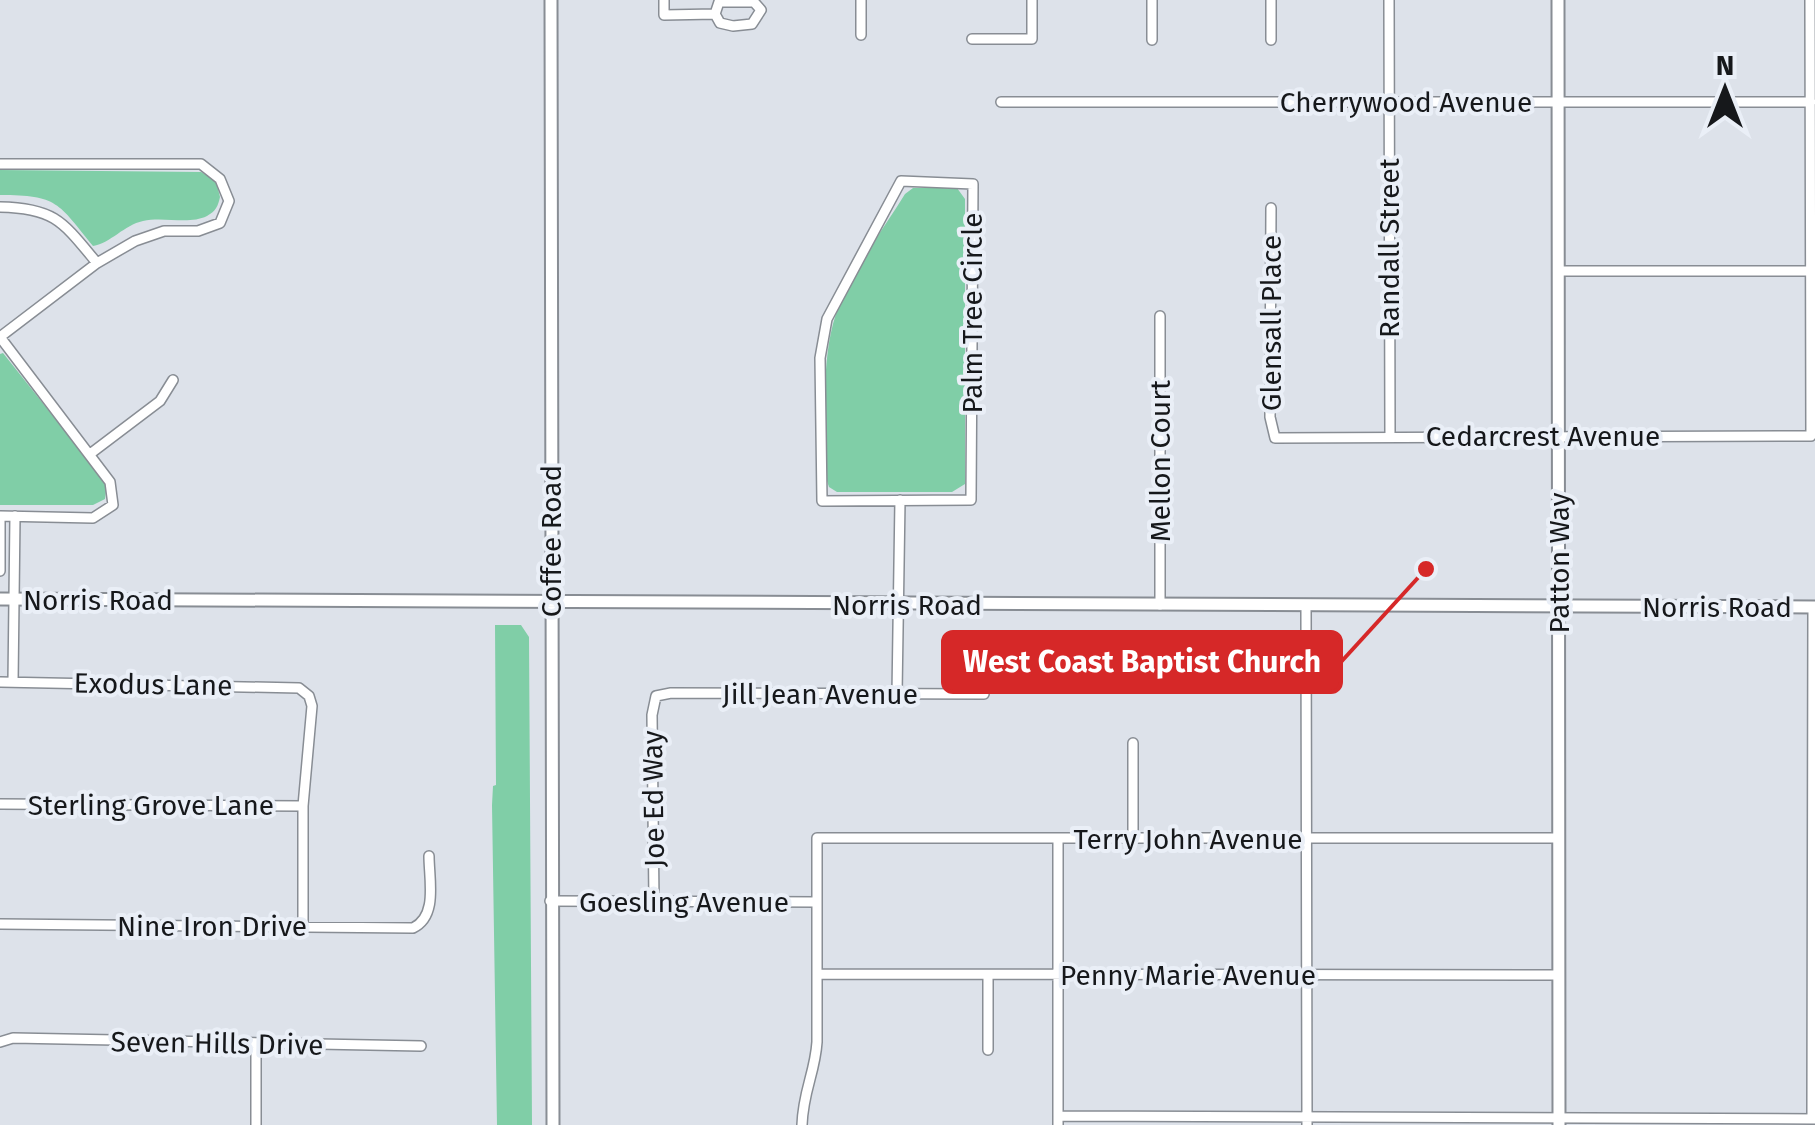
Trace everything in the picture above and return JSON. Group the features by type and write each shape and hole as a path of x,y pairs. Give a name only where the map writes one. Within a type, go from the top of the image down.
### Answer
{"street":[{"name":"Coffee Road","path":"549,1125 551,0"},
{"path":"664,0 664,15 715,14"},
{"path":"861,35 862,0"},
{"path":"972,40 1032,40 1032,0"},
{"path":"1152,0 1152,40"},
{"path":"1271,0 1271,40"},
{"name":"Randall Street","path":"1389,0 1390,436"},
{"name":"Patton Way","path":"1558,0 1559,1122"},
{"path":"1810,0 1813,360"},
{"path":"719,2 754,2 761,10 752,24 733,26 720,24 715,14 719,2"},
{"name":"Cherrywood Avenue","path":"1001,102 1810,102"},
{"path":"0,164 201,164 220,179 229,201 220,222 198,232 164,231 135,241 96,263 0,337 110,482 113,506 92,518 0,516 0,571"},
{"name":"Palm Tree Circle","path":"901,181 972,184 971,500 900,500 822,501 823,337 836,300 901,181"},
{"path":"0,207 32,207 63,222 96,263"},
{"name":"Glensall Place","path":"1271,208 1270,417 1275,438"},
{"path":"1558,271 1811,271"},
{"name":"Mellon Court","path":"1160,316 1160,605"},
{"name":"Cedarcrest Avenue","path":"1275,438 1811,436 1813,360"},
{"path":"90,454 160,401 173,380"},
{"path":"897,694 900,500"},
{"path":"13,682 7,599 15,516"},
{"name":"Norris Road","path":"7,599 1814,607"},
{"path":"1306,606 1307,1121"},
{"path":"1058,839 1058,1121 1813,1119 1814,607"},
{"name":"Exodus Lane","path":"0,682 300,688 312,706 303,806"},
{"name":"Jill Jean Avenue","path":"656,696 984,694"},
{"name":"Joe Ed Way","path":"654,902 652,714 656,696"},
{"path":"1132,743 1132,839"},
{"name":"Sterling Grove Lane","path":"0,804 303,806"},
{"path":"303,806 303,926"},
{"name":"Terry John Avenue","path":"817,902 818,838 1559,838"},
{"name":"Nine Iron Drive","path":"0,924 413,928 424,923 429,913 429,856"},
{"name":"Goesling Avenue","path":"550,901 817,902"},
{"path":"802,1125 804,1091 816,1056 817,902"},
{"name":"Penny Marie Avenue","path":"817,974 1559,974"},
{"path":"988,975 988,1050"},
{"name":"Seven Hills Drive","path":"0,1042 13,1038 421,1046"},
{"path":"256,1044 256,1125"}],"green space":[{"path":"0,170 201,172 216,181 220,197 207,216 143,221 93,246 55,204 34,197 0,195"},
{"path":"913,188 957,188 965,199 965,484 952,492 837,492 827,481 825,423 825,382 833,324 864,258 905,194"},
{"path":"3,353 107,484 105,499 93,505 0,505"},
{"path":"495,625 521,625 529,637 532,1125 497,1125 492,805 496,785"}],"place":[{"name":"West Coast Baptist Church","path":"1426,569"}]}
